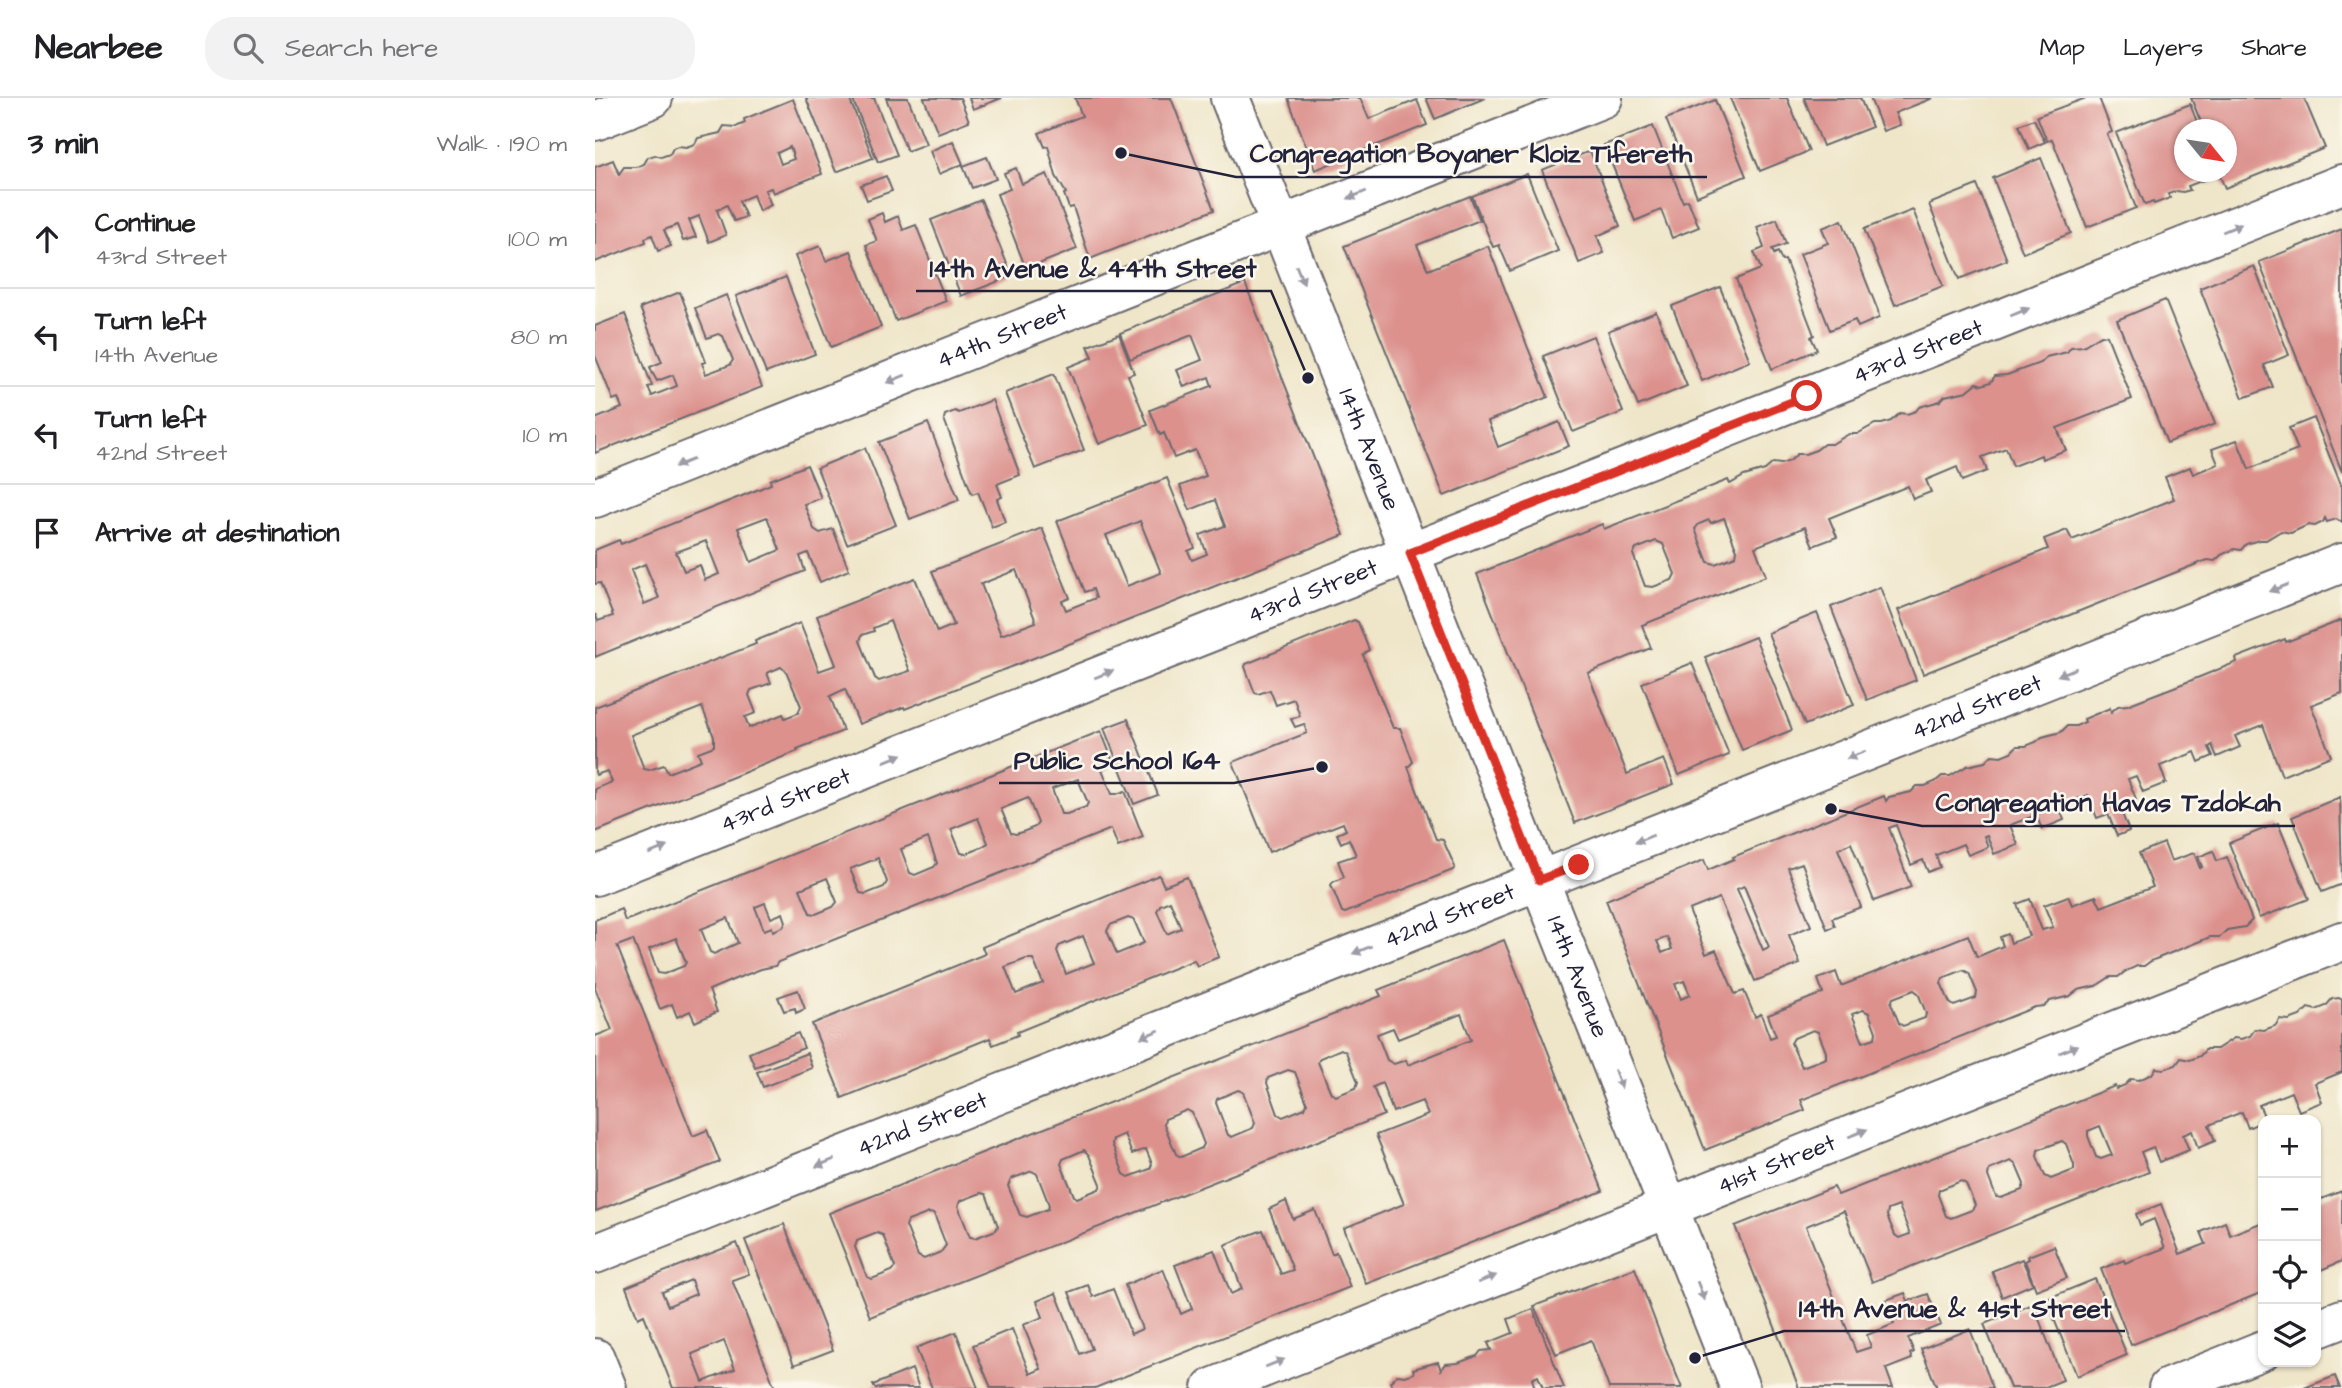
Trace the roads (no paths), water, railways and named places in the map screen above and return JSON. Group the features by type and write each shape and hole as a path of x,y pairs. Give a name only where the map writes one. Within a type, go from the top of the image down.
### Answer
{"street":[{"path":"595,121 653,98"},
{"name":"14th Avenue","path":"1230,98 1740,1388"},
{"name":"44th Street","path":"595,498 1603,98"},
{"name":"43rd Street","path":"595,876 2342,184"},
{"name":"42nd Street","path":"595,1254 2342,563"},
{"name":"41st Street","path":"1212,1388 2342,941"},
{"path":"2321,1327 2342,1319"},
{"path":"2168,1388 2258,1352"},
{"path":"595,1358 607,1388"}],"place":[{"name":"Congregation Boyaner Kloiz Tifereth","path":"1121,153"},
{"name":"14th Avenue & 44th Street","path":"1308,378"},
{"name":"Public School 164","path":"1322,767"},
{"name":"Congregation Havas Tzdokah","path":"1831,809"},
{"name":"14th Avenue & 41st Street","path":"1695,1358"}]}
